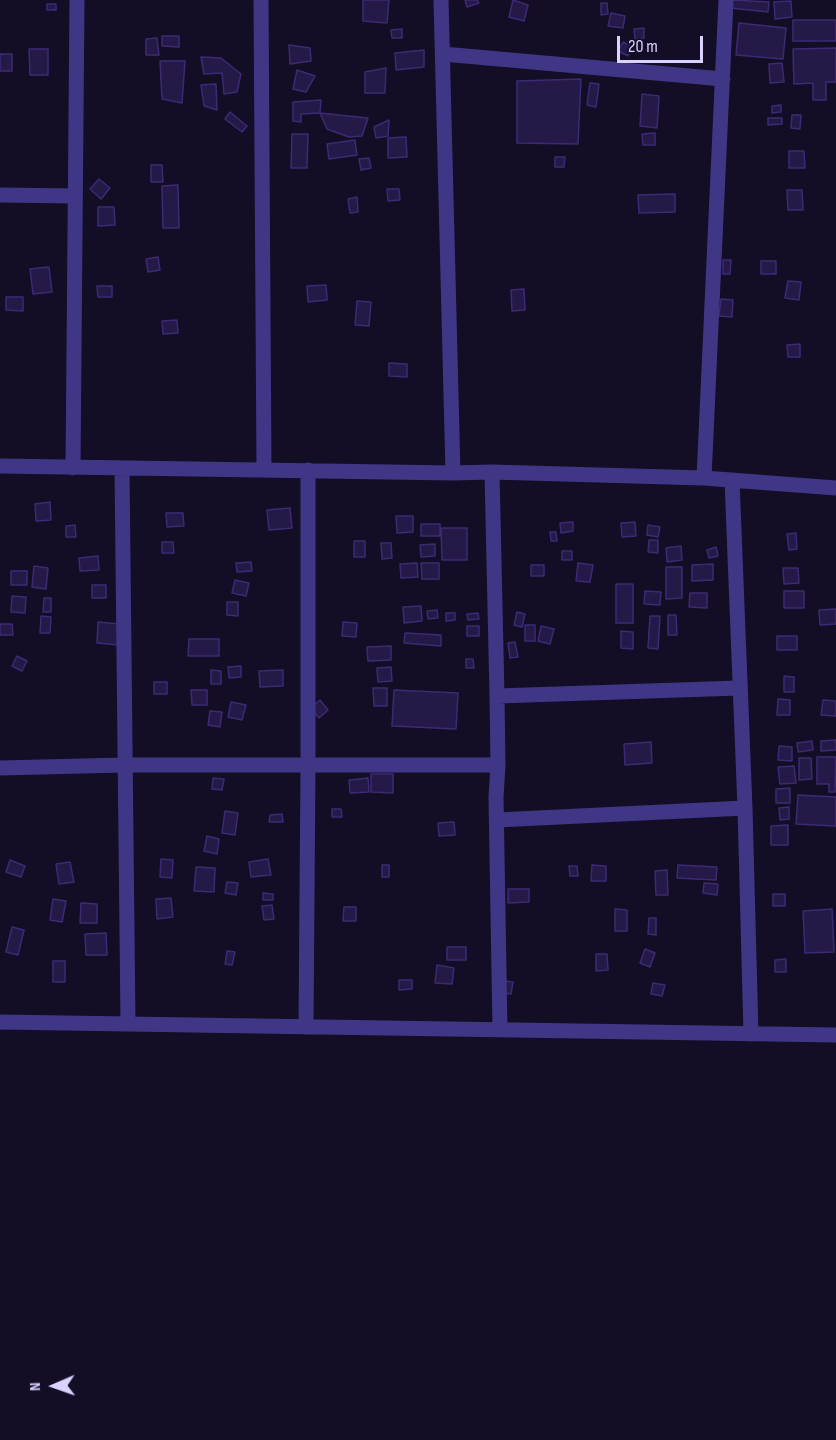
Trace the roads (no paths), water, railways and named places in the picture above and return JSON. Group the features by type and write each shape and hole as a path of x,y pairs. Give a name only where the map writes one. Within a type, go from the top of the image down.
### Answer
{"street":[{"path":"73,468 77,0"},
{"path":"261,0 264,469"},
{"path":"441,0 453,473"},
{"path":"704,478 726,0"},
{"path":"443,54 723,79"},
{"path":"0,195 75,196"},
{"path":"0,466 492,472 704,478 836,488"},
{"path":"122,468 128,1024"},
{"path":"306,1027 308,470"},
{"path":"492,472 500,1030"},
{"path":"732,480 751,1034"},
{"path":"497,696 739,688"},
{"path":"0,768 124,765 498,765"},
{"path":"497,820 745,808"},
{"path":"0,1022 836,1035"}]}
